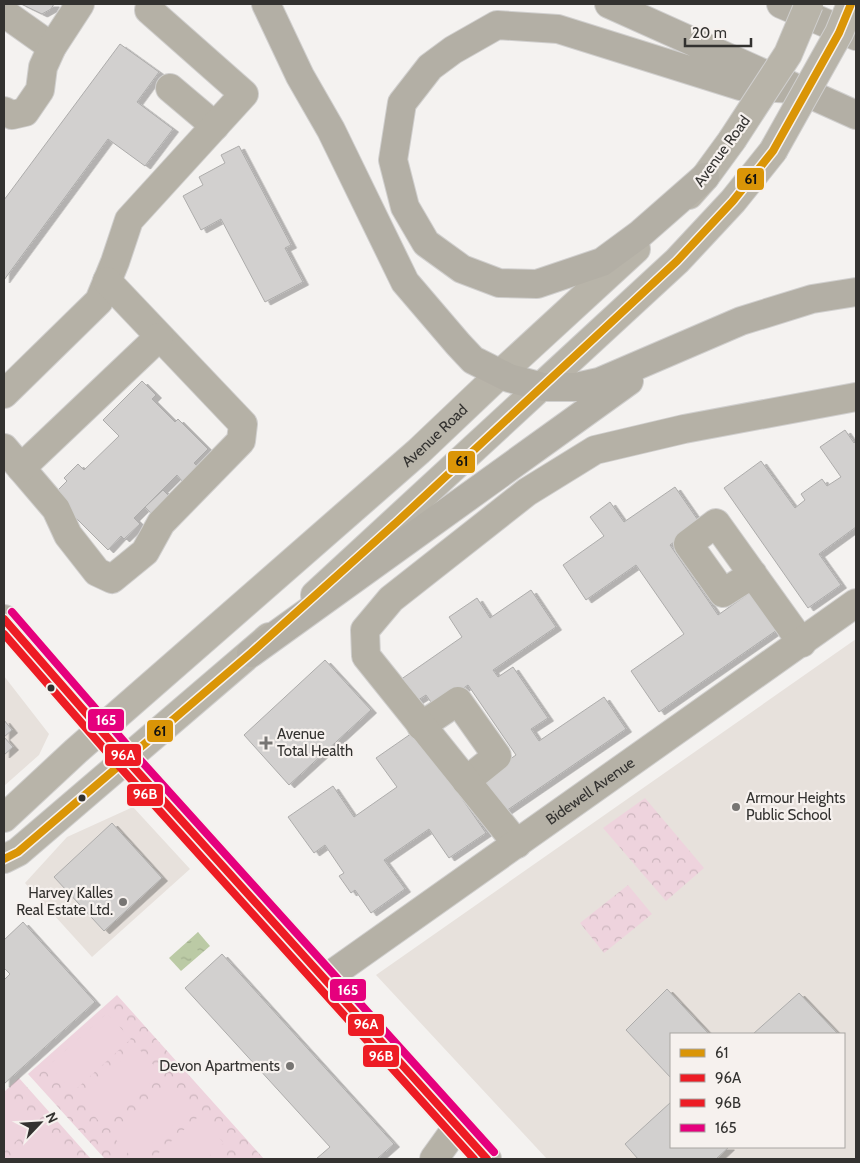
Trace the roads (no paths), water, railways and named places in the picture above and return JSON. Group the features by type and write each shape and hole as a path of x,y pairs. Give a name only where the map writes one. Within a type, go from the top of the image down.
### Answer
{"highway":[{"path":"266,4 300,76 331,130 405,282 473,360 500,374 543,387 576,387 599,382 741,321 812,299 856,292"},
{"path":"609,4 856,115"},
{"path":"781,4 856,36"},
{"path":"706,177 640,234 602,262 537,284 499,283 462,269 426,243 405,207 393,160 402,103 430,67 452,50 497,25 558,29 740,86 796,89"},
{"path":"251,653 667,353"}],"main road":[{"name":"Avenue Road","path":"4,818 101,730 419,451 664,222 706,177 732,140 788,54 809,4"},
{"path":"4,858 18,852 251,653 677,262 733,201 773,151 839,33 851,4"},
{"path":"4,619 127,760 487,1159"}],"street":[{"path":"4,111 12,115 25,112 40,90 44,67 52,47 80,4"},
{"path":"8,382 99,301 111,272 128,220 244,94 149,10"},
{"path":"7,23 52,47"},
{"path":"170,88 215,126"},
{"path":"111,272 160,337 243,424 242,441 160,523 145,552 112,579 97,572 68,535 56,509 12,458 160,337"},
{"path":"517,844 366,656 365,630 391,599 527,492 595,450 684,429 856,397"},
{"path":"753,574 802,643"},
{"name":"Bidewell Avenue","path":"324,979 856,603"},
{"path":"421,726 458,701 497,756 466,781"},
{"path":"434,1159 457,1127"}],"water":[{"path":"198,932 210,946 181,971 169,958"}],"place":[{"name":"Avenue Total Health","path":"266,743"},
{"name":"Armour Heights Public School","path":"736,807"},
{"name":"Harvey Kalles Real Estate Ltd.","path":"123,902"},
{"name":"Devon Apartments","path":"290,1066"}]}
